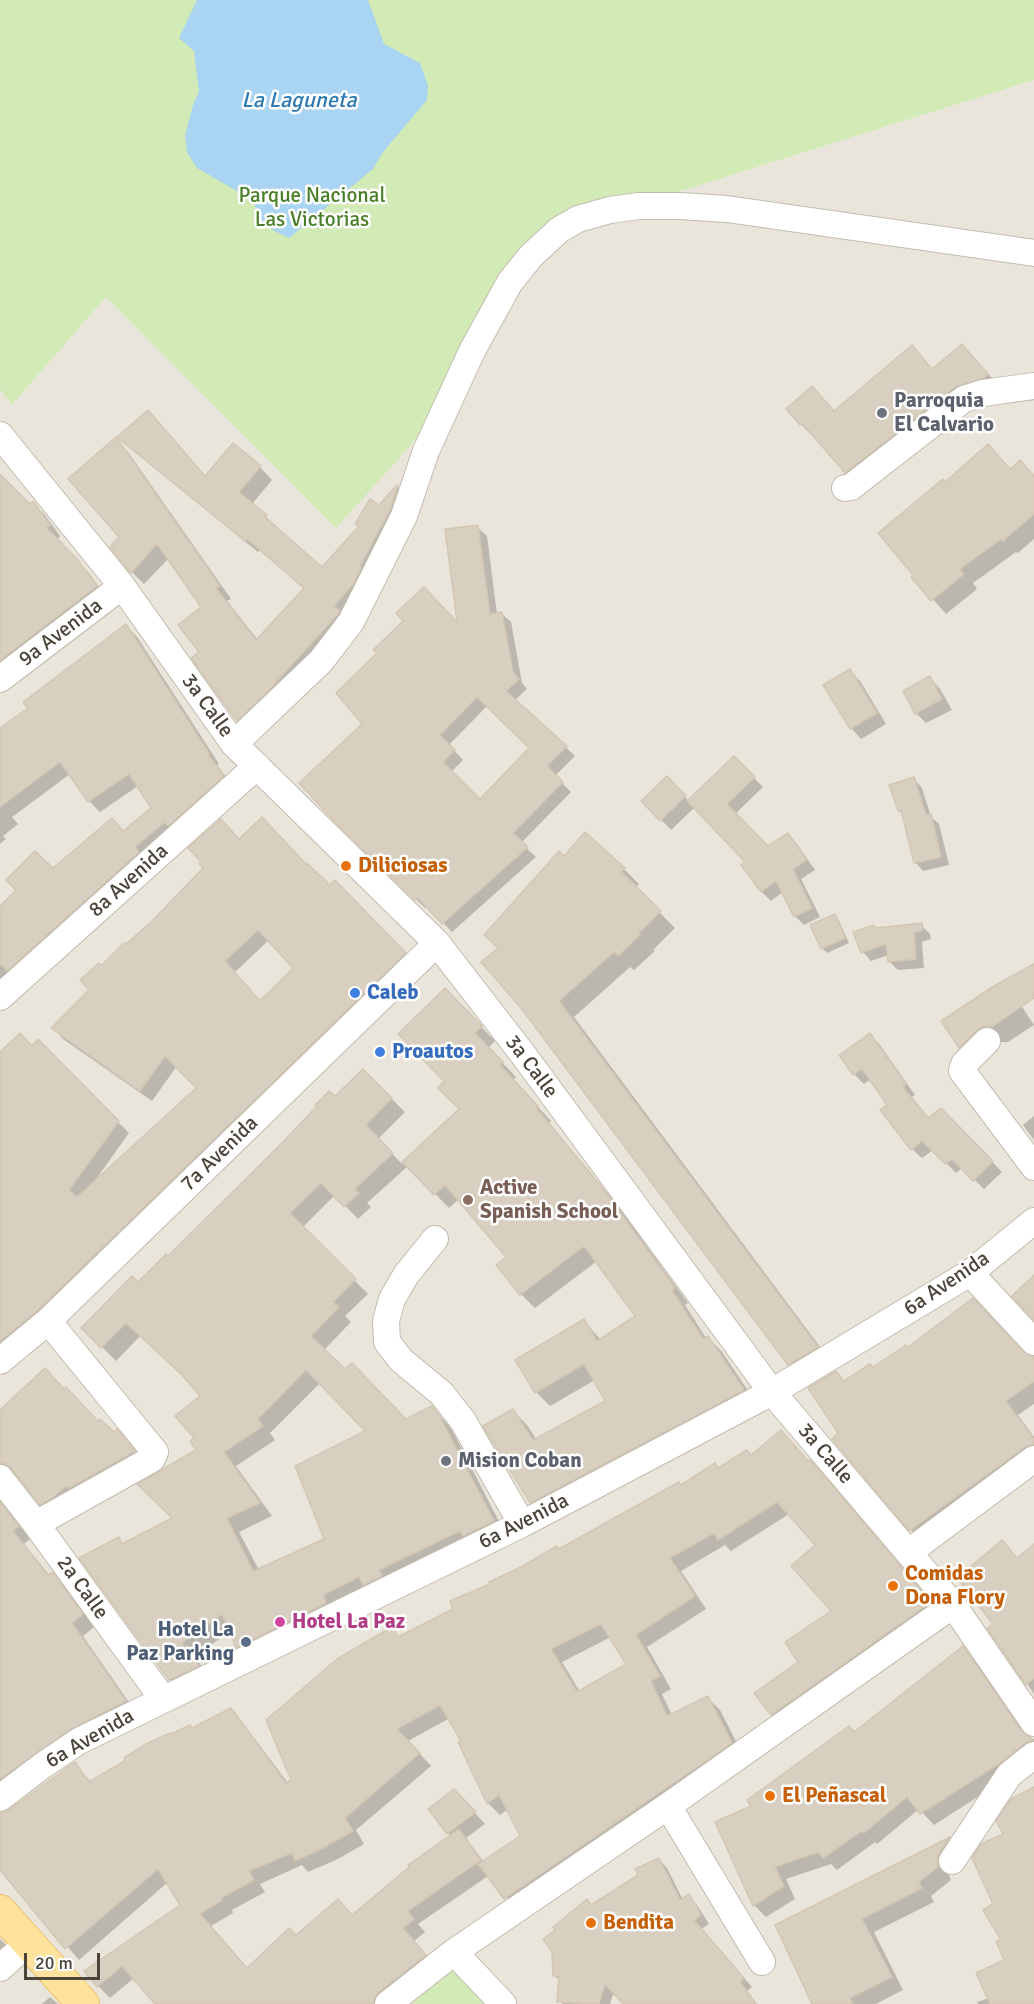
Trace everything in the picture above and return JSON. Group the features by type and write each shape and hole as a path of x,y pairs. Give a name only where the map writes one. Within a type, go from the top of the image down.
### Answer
{"main road":[{"path":"0,1911 83,2004"}],"street":[{"path":"234,744 321,661 351,622 404,516 426,452 472,351 510,282 531,255 560,230 578,219 610,210 639,206 727,209 1034,254"},
{"path":"845,488 851,487 964,399 983,393 1034,387"},
{"name":"3a Calle","path":"0,435 122,586 234,744 437,943 522,1053 772,1392 953,1605 1034,1723"},
{"name":"9a Avenida","path":"0,679 122,586"},
{"name":"8a Avenida","path":"0,997 258,766"},
{"name":"7a Avenida","path":"0,1361 48,1320 437,943"},
{"path":"987,1041 964,1064 962,1071 1034,1167"},
{"name":"6a Avenida","path":"0,1798 79,1741 522,1524 772,1392 970,1273 1034,1221"},
{"path":"435,1239 406,1275 393,1299 386,1321 387,1342 401,1360 442,1394 463,1421 522,1524"},
{"path":"970,1273 1034,1342"},
{"path":"36,1524 153,1459 155,1452 48,1320"},
{"path":"909,1552 1034,1459"},
{"name":"2a Calle","path":"0,1478 163,1699"},
{"path":"388,2004 454,1952 668,1806 953,1605"},
{"path":"952,1861 1009,1775 1034,1755"},
{"path":"668,1806 762,1962"},
{"path":"0,1968 29,1942"},
{"path":"454,1952 503,2004"}],"shaded area":[{"path":"1034,80 1034,2004 0,2004 0,389 13,404 106,297 336,527 516,276 582,222"}],"green space":[{"name":"Parque Nacional Las Victorias","path":"0,0 1034,0 1034,80 582,222 516,276 411,445 336,528 106,297 12,405 0,389"},
{"path":"454,1968 489,2004 412,2004"}],"water":[{"name":"La Laguneta","path":"197,0 368,0 384,44 420,63 428,86 427,100 383,152 373,169 289,238 265,226 254,204 242,194 197,168 187,152 185,136 199,92 194,51 179,38"}],"building":[{"name":"Parroquia El Calvario","path":"962,344 988,374 984,378 955,387 845,473 802,423 800,425 786,409 812,386 834,411 912,345 932,369"},
{"path":"148,410 205,476 233,443 261,466 239,492 322,567 359,526 355,524 370,499 379,505 398,486 390,510 360,566 354,583 334,606 340,611 338,614 269,690 237,721 191,658 199,652 178,625 201,607 157,544 131,573 110,547 119,537 68,479 116,437 220,586 216,588 256,640 304,588 247,539 245,541 117,437"},
{"path":"988,444 1010,469 1020,460 1034,476 1034,514 1003,541 1001,539 960,569 964,574 931,601 878,533 943,479 945,482"},
{"path":"0,474 30,504 33,501 50,525 47,528 77,559 97,586 0,660"},
{"path":"478,525 490,614 502,612 513,672 519,679 506,691 567,746 547,766 563,782 513,833 528,847 442,924 418,898 415,900 333,820 299,783 362,724 336,693 377,653 373,650 403,621 396,613 424,587 457,622 445,529","holes":["477,697 529,748 480,799 443,762 455,750 440,735"]},
{"path":"126,624 209,753 207,753 224,776 168,826 165,822 135,847 139,852 7,971 0,964 0,906 16,890 6,880 35,851 53,868 112,818 123,831 151,808 129,774 88,802 60,762 0,807 0,728 28,708 23,702"},
{"path":"850,669 877,713 850,729 823,685"},
{"path":"930,676 942,699 915,714 903,691"},
{"path":"734,756 755,777 727,804 768,846 788,833 807,860 793,869 812,908 794,917 776,881 761,892 741,865 745,862 687,801"},
{"path":"667,776 686,796 660,821 641,801"},
{"path":"914,777 926,815 931,814 941,857 914,863 901,810 898,811 889,785"},
{"path":"262,817 306,864 330,885 335,880 406,953 38,1310 0,1341 0,1052 20,1033 32,1046 38,1039 119,1121 69,1190 77,1197 196,1088 165,1056 140,1091 51,1028 89,990 80,980 99,963 102,965 124,943 126,944 152,921 203,868 199,864 201,862 188,848 221,819 239,839","holes":["258,930 293,968 260,1001 225,961"]},
{"path":"585,832 625,868 621,871 661,911 618,956 614,952 559,1001 818,1347 788,1365 521,1008 481,962 498,948 484,935 559,851 564,856"},
{"path":"835,914 845,938 821,949 810,925"},
{"path":"922,923 923,930 914,933 916,959 888,962 886,944 861,953 853,932 874,925 875,928"},
{"path":"1034,964 1034,998 992,1027 984,1026 977,1030 959,1048 941,1021 994,986"},
{"path":"445,988 482,1026 475,1033 503,1062 500,1065 538,1106 536,1108 600,1185 675,1288 672,1290 703,1339 708,1336 744,1390 530,1503 483,1426 513,1409 533,1440 605,1401 584,1364 535,1393 515,1360 584,1319 597,1341 635,1316 584,1246 520,1295 496,1265 506,1257 445,1185 434,1195 402,1162 459,1109 438,1088 444,1081 398,1034"},
{"path":"870,1033 906,1084 903,1087 928,1118 941,1108 993,1161 973,1181 952,1159 945,1164 922,1141 911,1150 880,1110 887,1105 862,1069 853,1075 839,1055"},
{"path":"363,1069 392,1098 366,1125 393,1153 355,1189 359,1193 344,1207 321,1183 290,1213 356,1279 333,1302 339,1307 311,1336 345,1369 352,1363 406,1419 432,1406 439,1415 494,1521 463,1536 460,1531 379,1570 382,1576 363,1585 359,1577 323,1595 326,1603 236,1648 222,1614 182,1643 199,1666 169,1680 79,1558 119,1537 122,1544 172,1518 137,1484 196,1450 190,1441 194,1438 175,1416 200,1396 182,1375 126,1323 101,1348 81,1328 132,1276 138,1282 166,1254 168,1256 282,1143 329,1091 335,1096","holes":["306,1370 365,1431 295,1466 324,1539 253,1571 227,1518 260,1503 224,1452 263,1426 258,1419"]},
{"path":"1034,1275 1034,1320 1012,1296"},
{"path":"973,1298 1023,1352 1034,1357 1034,1381 1006,1401 1034,1439 1034,1444 1025,1447 909,1531 832,1439 838,1433 808,1388 836,1371 844,1381 870,1364 873,1367 906,1345 908,1347"},
{"path":"45,1368 98,1421 100,1419 114,1432 117,1429 135,1451 69,1488 66,1486 40,1505 12,1469 0,1463 0,1410"},
{"path":"781,1430 808,1461 810,1459 931,1602 771,1715 754,1693 798,1662 785,1642 831,1611 791,1566 815,1545 777,1502 718,1540 714,1533 670,1558 695,1596 636,1635 660,1676 651,1681 667,1716 708,1696 732,1743 504,1899 478,1864 520,1836 499,1795 487,1804 458,1742 461,1741 440,1705 397,1729 420,1753 345,1818 353,1831 295,1861 292,1853 249,1871 254,1880 221,1898 222,1900 200,1914 247,1968 289,1928 296,1935 338,1899 352,1915 409,1867 408,1865 459,1829 481,1860 408,1911 414,1919 403,1928 426,1955 379,1992 373,2004 155,2004 122,1966 97,1987 84,1971 180,1905 158,1869 65,1949 0,1870 0,1813 9,1810 75,1762 89,1782 126,1760 124,1758 146,1744 190,1725 192,1728 231,1708 286,1783 291,1780 266,1720 337,1659 392,1627 398,1637 453,1609 450,1601 490,1584 489,1582 557,1546 559,1549 679,1482 681,1485 715,1463 718,1468 747,1450 751,1455","holes":["601,1624 626,1664 577,1692 551,1649"]},
{"path":"0,1502 19,1526 13,1531 48,1575 53,1572 83,1614 72,1623 126,1701 71,1729 0,1779"},
{"path":"1002,1540 1017,1558 1034,1544 1034,1678 1026,1685 987,1628 993,1624 957,1578"},
{"path":"963,1646 1022,1731 1033,1740 1025,1743 1000,1763 920,1814 907,1797 864,1833 862,1831 823,1858 818,1852 775,1867 784,1886 753,1906 715,1822 751,1806 747,1800 849,1726 854,1732"},
{"path":"1034,1787 1034,2004 990,2004 976,1973 1004,1960 996,1941 1001,1940 983,1910 993,1904 972,1858 981,1844 1003,1834 996,1821 1011,1799"},
{"path":"454,1789 476,1812 447,1834 428,1809"},
{"path":"950,1837 939,1853 938,1867 919,1882 922,1888 862,1919 892,1977 850,1998 853,2004 812,2004 775,1925"},
{"path":"659,1858 680,1900 689,1894 701,1915 694,1920 744,1978 740,1982 756,2004 623,2004 605,1984 599,2004 557,2002 559,1976 553,1976 552,1952 543,1939 555,1930 553,1927 587,1899 591,1905 638,1875 635,1869"}],"place":[{"name":"Parroquia El Calvario","path":"882,413"},
{"name":"Diliciosas","path":"346,866"},
{"name":"Caleb","path":"355,993"},
{"name":"Proautos","path":"380,1052"},
{"name":"Active Spanish School","path":"468,1200"},
{"name":"Mision Coban","path":"446,1461"},
{"name":"Comidas Dona Flory","path":"893,1586"},
{"name":"Hotel La Paz","path":"280,1622"},
{"name":"Hotel La Paz Parking","path":"246,1642"},
{"name":"El Peñascal","path":"770,1796"},
{"name":"Bendita","path":"591,1923"}]}
